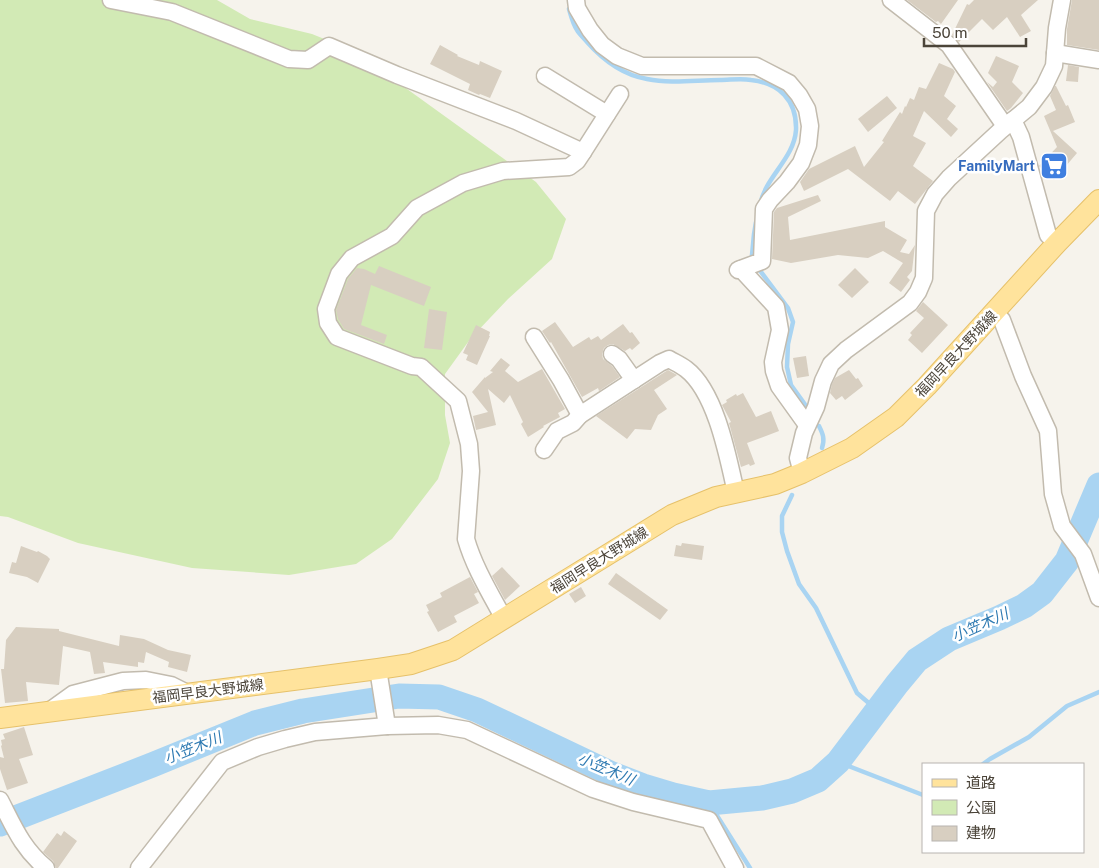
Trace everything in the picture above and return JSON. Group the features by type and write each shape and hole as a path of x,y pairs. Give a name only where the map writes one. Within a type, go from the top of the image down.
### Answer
{"main road":[{"name":"福岡早良大野城線","path":"0,718 378,669 410,664 453,650 672,515 716,497 775,484 802,473 852,448 896,418 1099,200"}],"street":[{"path":"111,0 172,12 289,59 308,60 329,46 397,75 516,121 583,152"},
{"path":"576,0 577,8 590,30 602,45 617,56 642,66 756,66 789,83 807,109 810,126 808,145 801,163 764,209 762,261 742,268 776,307 780,330 773,362 774,372 780,386 807,425"},
{"path":"891,0 950,45 1021,137 1048,235 1057,243"},
{"path":"802,473 798,458 804,433 816,407 823,381 831,364 846,350 910,303 918,292 924,278 926,211 935,194 949,178 1009,123 1030,107 1044,88 1054,66 1057,28 1062,0"},
{"path":"1055,54 1099,60"},
{"path":"545,76 607,114"},
{"path":"504,619 481,575 466,539 471,471 469,444 458,401 421,367 412,366 337,337 328,323 326,309 339,274 352,258 392,236 417,208 463,183 503,171 569,166 577,161 620,94"},
{"path":"994,313 1002,320 1023,376 1048,431 1053,494 1062,526 1083,554 1099,598"},
{"path":"534,337 580,415"},
{"path":"612,354 619,358 634,380"},
{"path":"544,450 557,431 573,424 580,415 669,359 686,369 700,385 713,410 727,453 736,493"},
{"path":"378,669 387,726"},
{"path":"139,868 222,762 258,747 316,732 387,726 438,725 468,730 593,789 633,802 709,820 735,868"},
{"path":"0,800 19,839 34,858 46,868"}],"green space":[{"path":"0,0 217,0 250,19 312,34 349,49 371,63 536,182 566,219 552,259 508,299 471,338 445,374 445,415 450,443 438,479 392,539 356,564 289,575 192,568 78,543 8,517 0,516"}],"building":[{"path":"907,0 958,0 941,24"},
{"path":"974,0 1038,0 1021,15 1031,31 1020,37 1007,17 993,30 982,19 959,42 952,35 967,4 969,5"},
{"path":"1072,0 1099,0 1099,50 1067,45 1067,29"},
{"path":"440,45 457,56 479,65 480,61 502,71 490,98 468,90 470,84 430,64"},
{"path":"996,56 1019,66 1012,82 1023,93 1007,111 987,82 993,87 997,82 988,73"},
{"path":"939,63 953,69 955,72 944,96 956,106 947,119 958,129 951,137 924,111 913,136 926,143 913,166 933,181 915,204 898,191 890,201 848,169 804,191 800,182 809,169 855,146 864,167 884,142 882,141 900,112 902,114 910,98 914,100 919,87 926,89"},
{"path":"1068,65 1079,67 1078,82 1066,81"},
{"path":"1055,86 1066,106 1068,105 1075,122 1053,131 1077,153 1054,180 1039,166 1057,147 1044,116 1056,110 1050,96"},
{"path":"887,96 897,108 868,132 858,119"},
{"path":"818,195 821,201 788,217 790,240 885,221 885,227 907,240 900,252 909,254 915,245 912,271 907,277 910,280 901,292 889,283 903,263 883,251 868,258 838,255 791,263 772,259 774,212 777,208"},
{"path":"379,266 431,287 424,306 371,285 361,325 387,335 384,344 344,329 338,319 336,310 348,279 357,268 375,274"},
{"path":"855,268 869,282 852,298 838,285"},
{"path":"923,302 948,325 922,353 908,340 912,335 910,333 924,318 916,311"},
{"path":"429,309 447,312 442,350 424,348"},
{"path":"555,322 573,347 589,337 591,340 598,336 601,340 623,324 640,343 632,350 630,348 625,351 613,344 604,348 603,359 612,366 620,377 599,391 598,388 582,397 551,342 542,331"},
{"path":"476,325 490,332 477,365 466,360 468,355 463,353"},
{"path":"806,356 809,376 797,378 793,358"},
{"path":"501,358 510,365 505,371 518,382 542,369 565,409 558,413 560,417 528,437 510,395 504,403 488,389 496,425 476,430 473,416 488,412 472,392 485,377 493,372 490,371"},
{"path":"668,370 677,375 654,390 667,409 658,415 651,430 635,429 627,439 596,416"},
{"path":"849,370 856,379 858,378 863,386 845,400 842,396 836,400 830,393 832,384 835,378"},
{"path":"743,393 756,417 771,411 779,431 747,443 755,464 741,467 729,423 731,422 722,405 736,394 737,396"},
{"path":"682,543 704,546 702,560 674,556 676,545 681,546"},
{"path":"21,546 38,551 50,559 38,583 27,577 9,573 12,562 16,563"},
{"path":"502,567 520,586 505,600 492,576"},
{"path":"616,573 668,610 660,620 608,584"},
{"path":"470,577 478,592 474,594 479,603 454,616 457,622 438,632 427,612 429,611 426,605 442,597 440,593"},
{"path":"581,587 586,596 575,603 569,594"},
{"path":"16,627 59,629 59,631 119,646 120,635 144,639 168,650 191,655 187,672 168,667 169,662 146,652 144,663 138,662 138,667 103,662 105,673 94,674 90,652 63,646 59,685 26,682 28,701 5,703 1,669 4,669 6,640"},
{"path":"24,727 33,755 19,759 28,783 7,790 0,769 0,757 4,758 1,740 5,739 3,734"},
{"path":"64,831 77,841 58,868 56,868 53,861 43,852 57,833 61,836"}],"waterway":[{"path":"569,9 576,28 587,42 607,61 630,74 647,79 665,81 747,79 770,85 784,95 790,102 796,119 794,140 785,159 767,186 760,205"},
{"path":"756,222 752,255 758,268 788,308 793,322 788,344 787,367 791,385 809,410"},
{"path":"819,426 823,437 822,448"},
{"name":"小笠木川","path":"0,824 255,723 303,711 399,696 439,697 477,710 612,774 673,795 709,803 762,798 792,791 818,780 838,762 917,660 949,639 1024,606 1042,593 1067,561 1099,485"},
{"path":"792,495 782,516 782,532 799,584 816,608 857,693 877,710"},
{"path":"984,763 1029,737 1067,706 1099,692"},
{"path":"838,762 922,795"},
{"path":"709,803 750,868"}],"place":[{"name":"FamilyMart","path":"1054,166"}]}
